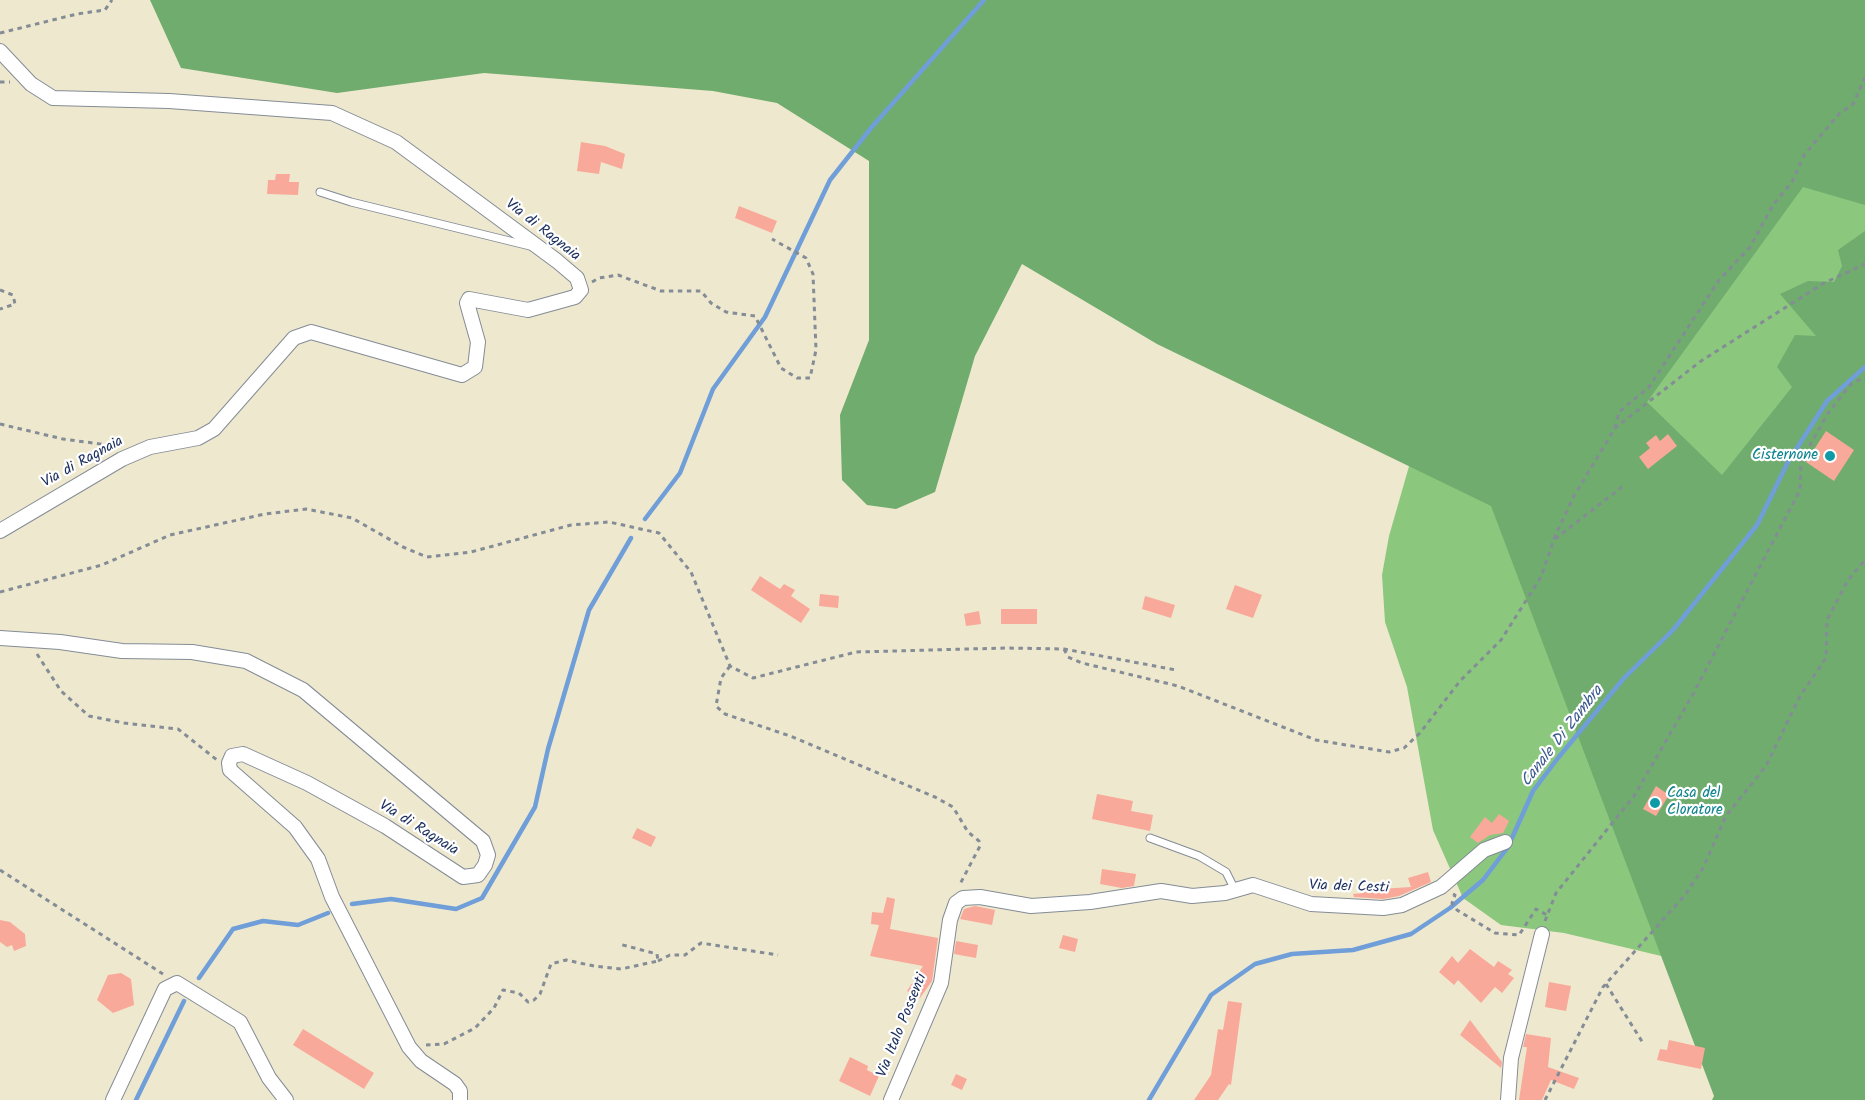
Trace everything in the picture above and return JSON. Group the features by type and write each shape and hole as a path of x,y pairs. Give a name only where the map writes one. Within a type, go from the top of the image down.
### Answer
{"street":[{"name":"Via di Ragnaia","path":"0,51 31,84 53,98 169,101 332,112 396,142 540,248 577,278 581,290 575,297 528,310 469,299 466,303 478,342 475,367 462,375 310,332 294,338 214,429 198,438 150,447 122,459 0,531"},
{"name":"Via di Ragnaia","path":"0,638 122,651 192,652 246,661 303,690 483,841 488,855 485,866 478,875 463,876 385,826 255,758 243,754 232,756 229,763 230,770"},
{"path":"230,770 295,827 318,859 332,897 410,1047 421,1061 455,1084 460,1091 460,1100"},
{"name":"Via dei Cesti","path":"960,900 980,897 1031,906 1090,902 1161,891 1192,896 1253,885 1311,904 1383,908 1402,905 1441,887 1484,850 1505,842"},
{"name":"Via Italo Possenti","path":"891,1100 941,983 950,920 960,900"},
{"path":"1508,1100 1511,1058 1542,934"},
{"path":"113,1100 165,989 177,983 240,1022 269,1078 286,1100"}],"lane":[{"path":"320,192 351,202 540,248"},
{"path":"1150,838 1200,856 1217,866 1226,872 1234,890"}],"path":[{"path":"0,33 76,14 105,10 112,0"},
{"path":"1064,649 1068,657 1082,663 1178,686 1316,740 1389,752 1404,748 1420,733 1460,681 1501,640 1541,577 1554,540 1574,496 1615,428 1619,412 1648,387 1719,280 1750,247 1773,205 1792,182 1804,155 1839,114 1853,104 1865,78"},
{"path":"581,290 599,278 618,275 661,291 700,291 711,303 726,312 755,316 781,368 797,378 810,378 816,350 813,274 806,258 772,239"},
{"path":"1615,428 1701,361 1824,283 1865,264"},
{"path":"0,290 13,295 15,304 0,309"},
{"path":"1542,934 1556,893 1634,796 1692,696 1800,490 1801,460 1828,413 1851,384 1865,377"},
{"path":"0,424 63,439 108,445 122,459"},
{"path":"1554,540 1622,487"},
{"path":"0,592 102,565 170,536 266,514 306,509 352,518 403,548 427,557 471,552 571,525 609,522 659,533 691,572 730,666 753,678 856,652 1064,649 1176,670"},
{"path":"1545,1100 1606,984 1685,895 1703,868 1726,816 1766,766 1778,737 1800,696 1826,658 1827,620 1848,580 1865,560"},
{"path":"27,640 61,691 89,716 124,723 178,729 230,770"},
{"path":"730,666 721,678 716,706 725,714 790,736 934,797 952,807 968,831 979,841 980,846 964,873 960,900"},
{"path":"0,870 177,983"},
{"path":"1452,903 1468,919 1496,933 1519,935 1536,909 1547,915"},
{"path":"410,1047 444,1044 475,1028 494,1008 504,990 519,993 528,1002 534,1000 540,994 551,964 566,960 621,969 658,961 670,955 685,955 701,943 777,955"},
{"path":"619,944 657,954 658,961"},
{"path":"1606,984 1643,1043"}],"green space":[{"path":"150,0 1865,0 1865,205 1803,187 1647,402 1722,475 1792,387 1777,367 1795,335 1816,336 1780,294 1808,281 1834,282 1842,266 1838,250 1865,231 1865,1100 1712,1100 1714,1096 1491,506 1157,344 1022,264 975,356 935,492 896,509 867,505 842,480 840,415 869,340 869,161 777,103 713,91 484,73 337,93 181,68"},
{"path":"1865,0 1865,995 1674,959 1564,933 1501,925 1463,898 1433,830 1407,687 1385,622 1382,575 1389,536 1422,421"}],"building":[{"path":"581,142 605,146 625,154 622,169 601,162 599,174 577,171"},
{"path":"276,174 290,174 289,182 299,182 298,195 267,194 268,180 275,180"},
{"path":"739,206 777,221 772,233 735,218"},
{"name":"Cisternone","path":"1826,431 1854,450 1834,481 1806,462"},
{"path":"1668,434 1677,446 1648,469 1639,457 1650,448 1646,443 1656,435 1660,441"},
{"path":"760,576 780,589 784,584 795,590 791,596 810,609 801,623 751,590"},
{"path":"1235,585 1262,595 1253,618 1226,609"},
{"path":"820,594 839,596 838,608 819,606"},
{"path":"1145,596 1175,605 1171,618 1142,609"},
{"path":"1001,609 1037,609 1037,624 1001,624"},
{"path":"979,611 981,624 966,626 964,614"},
{"name":"Casa del Cloratore","path":"1656,786 1669,795 1656,816 1643,809"},
{"path":"1097,794 1133,801 1131,811 1153,815 1150,831 1092,819"},
{"path":"1499,814 1509,821 1503,833 1490,835 1478,843 1470,837 1485,817 1492,823"},
{"path":"637,828 656,837 651,847 632,838"},
{"path":"1102,869 1136,874 1134,886 1122,888 1100,884"},
{"path":"1428,872 1431,882 1399,896 1383,899 1354,897 1353,894 1364,893 1364,890 1411,887 1408,878"},
{"path":"887,897 895,899 890,929 938,938 932,981 920,998 907,991 923,966 870,956 879,925 871,924 872,912 883,913"},
{"path":"975,906 995,910 992,925 960,919 964,909"},
{"path":"0,920 10,922 25,934 26,946 14,951 12,945 7,947 0,942"},
{"path":"1063,935 1078,939 1075,952 1059,948"},
{"path":"956,941 978,945 976,958 954,954"},
{"path":"1470,949 1494,967 1498,961 1512,970 1508,974 1514,978 1502,993 1495,987 1481,1003 1458,980 1454,985 1439,972 1452,956 1458,963"},
{"path":"121,973 131,979 134,1005 113,1013 97,1000 108,975"},
{"path":"1549,982 1571,986 1566,1011 1545,1007"},
{"path":"1228,1001 1242,1003 1231,1085 1229,1084 1218,1100 1194,1100 1211,1075 1218,1029 1223,1030"},
{"path":"1470,1020 1502,1062 1501,1068 1460,1035"},
{"path":"303,1029 374,1073 364,1089 293,1045"},
{"path":"1526,1034 1551,1038 1548,1067 1579,1078 1574,1089 1551,1080 1542,1100 1519,1100 1527,1047 1523,1047"},
{"path":"1669,1040 1705,1048 1701,1069 1657,1060 1660,1049 1667,1050"},
{"path":"850,1057 868,1066 867,1070 879,1076 870,1096 839,1081"},
{"path":"956,1074 967,1079 962,1090 951,1085"}],"waterway":[{"path":"645,519 680,473 713,389 765,317 830,180 871,128 984,0"},
{"name":"Canale Di Zambra","path":"1149,1100 1211,995 1255,964 1292,954 1353,950 1411,934 1450,908 1483,880 1508,847 1533,791 1624,678 1673,630 1757,525 1788,462 1827,401 1865,367"},
{"path":"352,904 391,899 456,909 482,898 535,807 548,749 589,610 631,538"},
{"path":"199,978 233,929 263,921 298,925 328,913"},
{"path":"136,1100 184,1001"}],"place":[{"name":"Cisternone","path":"1830,456"},
{"name":"Casa del Cloratore","path":"1655,803"}]}
